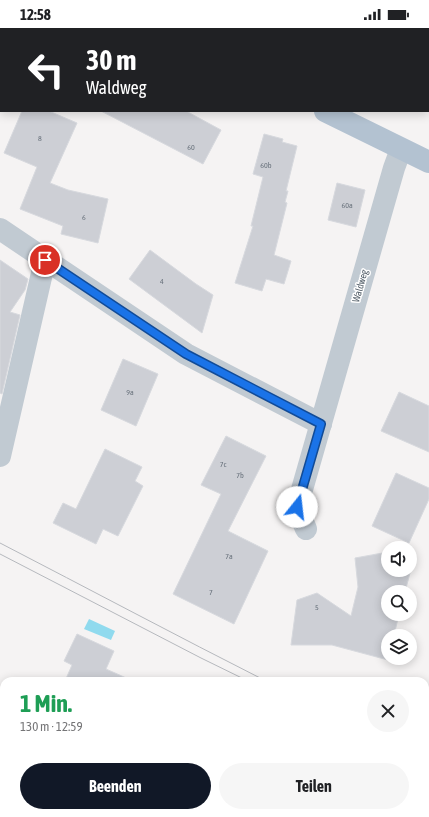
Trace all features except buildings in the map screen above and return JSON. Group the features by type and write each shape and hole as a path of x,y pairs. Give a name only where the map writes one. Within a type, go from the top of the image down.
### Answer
{"main road":[{"path":"331,112 429,162"}],"street":[{"name":"Waldweg","path":"306,528 297,507 394,168 401,149"},
{"path":"0,229 186,354 321,424"},
{"path":"0,456 45,260"}],"water":[{"path":"89,619 115,631 111,640 84,629"}],"tram line":[{"path":"0,543 258,677"},
{"path":"0,554 240,677"}],"route":[{"path":"45,260 186,354 321,424 297,507"}]}
